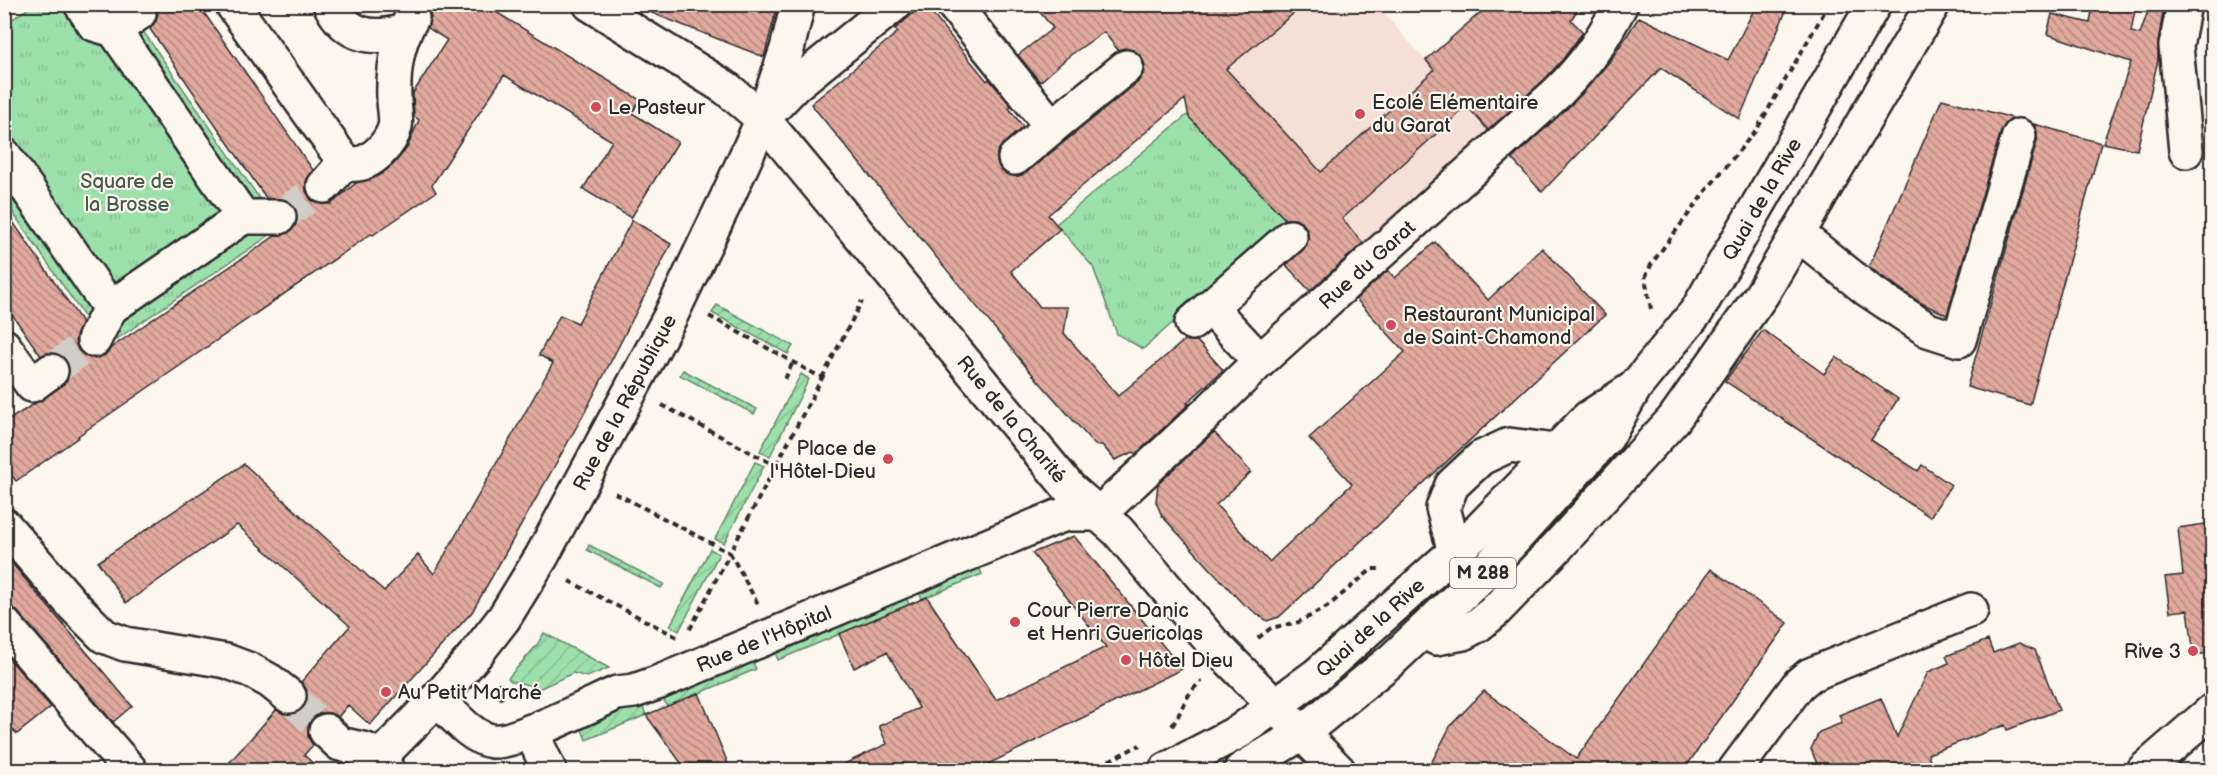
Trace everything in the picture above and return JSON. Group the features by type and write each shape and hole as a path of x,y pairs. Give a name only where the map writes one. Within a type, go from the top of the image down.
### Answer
{"street":[{"path":"81,4 94,24 127,21 243,217"},
{"path":"232,4 340,158 350,164 363,164 388,142 396,126 395,70 408,24 387,36 368,36 353,31 341,21 330,4"},
{"name":"Rue de la Charité","path":"590,4 719,83 763,119 1070,489 1118,531 1212,642 1275,706 1319,757"},
{"name":"Rue de la République","path":"377,767 504,618 542,556 670,317 763,119 787,49 798,4"},
{"path":"953,4 1052,127"},
{"name":"Rue du Garat","path":"1099,514 1260,361 1558,92 1582,68 1602,40 1621,4"},
{"name":"Quai de la Rive","path":"1241,771 1319,757 1393,659 1479,578 1607,437 1635,387 1697,311 1874,4"},
{"path":"1425,630 1436,638 1463,633 1494,612 1557,548 1674,419 1762,294 1933,4"},
{"path":"2184,4 2176,46 2186,151"},
{"path":"763,119 794,86 888,10"},
{"path":"1015,158 1126,67"},
{"path":"1798,234 1868,290 1928,330 1959,340 2019,136"},
{"path":"4,155 110,308"},
{"path":"324,186 346,161"},
{"path":"94,340 110,308 243,217 279,217"},
{"path":"1260,361 1201,315 1290,237"},
{"path":"4,346 32,385 51,371"},
{"name":"Quai de la Rive","path":"1166,771 1239,731 1346,651 1478,531 1588,418 1635,387"},
{"path":"1455,552 1443,508 1452,485 1480,458 1509,445 1556,451"},
{"name":"Rue de l'Hôpital","path":"437,699 479,736 493,741 516,737 617,693 634,691 657,683 1057,517 1067,514 1099,514"},
{"path":"4,525 74,606 104,636 125,644 226,661 270,681 289,696"},
{"path":"1735,771 1798,684 1810,675 1971,610"},
{"path":"4,624 130,771"},
{"path":"2144,771 2212,711"},
{"path":"326,731 340,744 367,750 377,767"},
{"path":"531,731 549,771"}],"path":[{"path":"1651,318 1652,305 1645,278 1652,263 1705,192 1757,129 1829,4"},
{"path":"566,579 684,641 862,302"},
{"path":"706,314 822,378"},
{"path":"785,379 793,362"},
{"path":"658,403 776,466"},
{"path":"612,492 730,553 774,634"}],"shaded area":[{"name":"Ecolé Elémentaire du Garat","path":"1205,5 1376,5 1489,131 1364,244 1211,77"}],"green space":[{"name":"Square de la Brosse","path":"33,5 105,5 114,16 127,8 280,228 105,347 5,201 4,25"},
{"path":"1187,115 1302,237 1177,319 1143,349 1117,334 1093,267 1056,224"},
{"path":"717,305 793,346 788,354 712,313"},
{"path":"683,370 757,409 754,414 680,375"},
{"path":"801,374 809,379 770,456 760,451"},
{"path":"755,462 764,466 724,543 715,539"},
{"path":"589,545 664,584 661,588 587,550"},
{"path":"710,549 719,554 679,631 670,626"},
{"path":"975,559 982,574 922,599 916,584"},
{"path":"903,589 909,605 778,660 772,645"},
{"path":"544,633 609,668 587,677 573,673 541,688 511,681 508,678 537,645"},
{"path":"749,654 756,669 667,707 660,691"},
{"path":"640,699 646,715 586,740 580,724"}],"building":[{"path":"155,4 198,4 313,170 306,182 306,191 311,200 320,204 331,204 356,183 372,179 382,173 393,165 407,148 419,120 414,116 413,93 447,40 428,28 431,17 424,4 483,4 640,100 632,113 678,142 631,218 583,189 612,141 504,75 432,185 436,192 373,235 371,234 16,481 4,465 4,423 62,386 68,379 70,369 66,360 59,354 50,352 41,356 4,303 4,209 82,322 75,341 78,350 85,356 95,359 105,355 112,347 275,236 288,233 295,226 298,216 295,207 288,201 266,198 150,29 156,21 158,12"},
{"path":"634,4 778,4 764,57 634,6"},
{"path":"924,4 987,81 989,79 1011,106 1009,108 1023,127 997,152 997,162 1001,170 1008,175 1018,176 1027,172 1138,82 1145,65 1141,56 1133,50 1124,48 1118,50 1104,32 1069,56 1040,82 1018,55 1053,28 1033,4 1305,4 1226,69 1321,172 1434,70 1426,60 1490,4 1581,4 1571,20 1583,32 1545,79 1488,130 1467,106 1342,219 1363,243 1310,291 1286,265 1307,244 1308,234 1304,225 1295,219 1285,219 1189,117 1185,99 1048,215 1060,229 1011,271 1040,307 1068,307 1064,333 1118,396 1185,340 1197,341 1223,370 1136,454 1133,452 1115,460 1102,445 1095,445 1028,369 811,104 898,32 895,29"},
{"path":"1757,4 1789,4 1739,119 1661,68 1542,192 1512,159 1582,94 1610,61 1639,17 1728,60"},
{"path":"2093,4 2136,4 2131,32 2140,34 2149,8 2163,12 2158,60 2137,150 2103,143 2131,62 2047,34 2052,14 2090,23"},
{"path":"1942,99 2013,118 2001,131 1947,315 1921,303 1869,267"},
{"path":"2034,124 2101,143 2030,405 1967,387 2037,141"},
{"path":"632,220 671,244 585,412 472,612 370,725 348,705 338,717 330,713 321,713 313,718 308,727 308,737 313,745 304,755 321,771 222,771 276,710 287,715 295,714 303,708 308,698 307,690 301,682 350,626 237,525 126,603 98,562 244,464 384,591 418,555 434,574 553,363 539,355 560,315 578,323"},
{"path":"1435,242 1488,300 1542,248 1605,315 1279,617 1267,621 1241,602 1162,516 1156,502 1158,484 1214,432 1251,472 1216,505 1269,562 1352,484 1309,438 1405,352 1356,299 1388,270 1395,278"},
{"path":"1763,330 1824,374 1836,357 1898,399 1871,440 1918,471 1922,465 1951,485 1930,517 1725,381"},
{"path":"2212,523 2212,653 2194,655 2188,610 2170,612 2165,577 2183,575 2178,528"},
{"name":"Hôtel Dieu","path":"1074,536 1182,669 974,771 829,771 887,744 879,726 919,708 887,652 854,668 839,634 927,597 996,700 1106,647 1032,553"},
{"path":"4,554 132,706 113,722 18,612 4,602"},
{"path":"1711,569 1788,623 1683,771 1427,771 1451,725 1484,691 1576,759"},
{"path":"1988,640 1993,653 2019,643 2035,650 2059,710 2007,730 2005,725 1928,754 1934,771 1820,771 1811,749 1819,732 1842,723 1839,715 1881,698 1897,737 1928,672 1949,663 1946,656"},
{"path":"5,654 51,707 17,734 4,720"},
{"path":"699,693 731,771 687,771 646,715"}],"tunnel":[{"path":"279,217 324,186"},
{"path":"51,371 94,340"},
{"path":"289,696 326,731"}],"place":[{"name":"Le Pasteur","path":"596,107"},
{"name":"Ecolé Elémentaire du Garat","path":"1360,114"},
{"name":"Restaurant Municipal de Saint-Chamond","path":"1391,325"},
{"name":"Place de l'Hôtel-Dieu","path":"888,459"},
{"name":"Cour Pierre Danic et Henri Guericolas","path":"1015,622"},
{"name":"Rive 3","path":"2193,651"},
{"name":"Hôtel Dieu","path":"1126,660"},
{"name":"Au Petit Marché","path":"386,692"}]}
